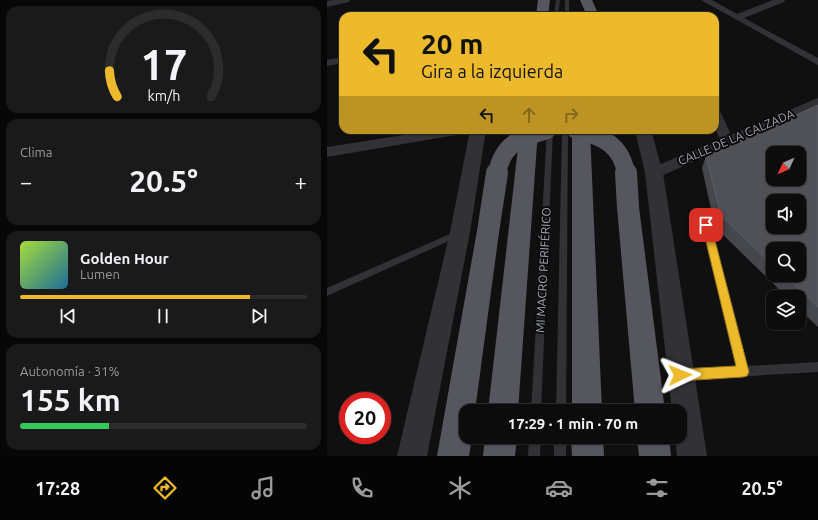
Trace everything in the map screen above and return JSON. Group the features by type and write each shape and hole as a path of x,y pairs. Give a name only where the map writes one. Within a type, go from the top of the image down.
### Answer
{"highway":[{"path":"542,12 544,0"},
{"path":"578,0 579,12"},
{"path":"586,0 591,12"},
{"path":"504,404 529,134"},
{"path":"453,456 499,161 507,150 516,142 533,134"},
{"path":"581,134 587,404"},
{"path":"589,134 599,137 614,148 620,154 623,161 649,404"},
{"path":"499,456 500,444"},
{"path":"587,444 588,456"},
{"path":"654,444 655,456"}],"street":[{"path":"327,4 346,0"},
{"path":"705,0 818,62"},
{"path":"737,17 781,0"},
{"path":"327,63 339,61"},
{"name":"CALLE DE LA CALZADA","path":"653,173 818,102"},
{"path":"719,122 727,141"},
{"path":"327,152 437,134"},
{"path":"412,456 460,232 476,134"},
{"path":"644,134 653,173 692,456"}],"lane":[{"path":"557,12 558,0"},
{"path":"567,0 567,12"},
{"name":"MI MACRO PERIFÉRICO","path":"536,404 549,134"},
{"name":"MI MACRO PERIFÉRICO","path":"561,404 565,134"},
{"path":"706,225 743,372"},
{"path":"327,292 460,232"},
{"path":"680,375 818,367"},
{"path":"534,456 535,444"},
{"path":"560,444 560,456"}],"building":[{"path":"818,105 818,307 806,296 806,290 800,290 791,282 806,282 806,242 766,242 766,258 721,216 706,156"}],"route":[{"path":"680,375 743,372 706,225"}]}
